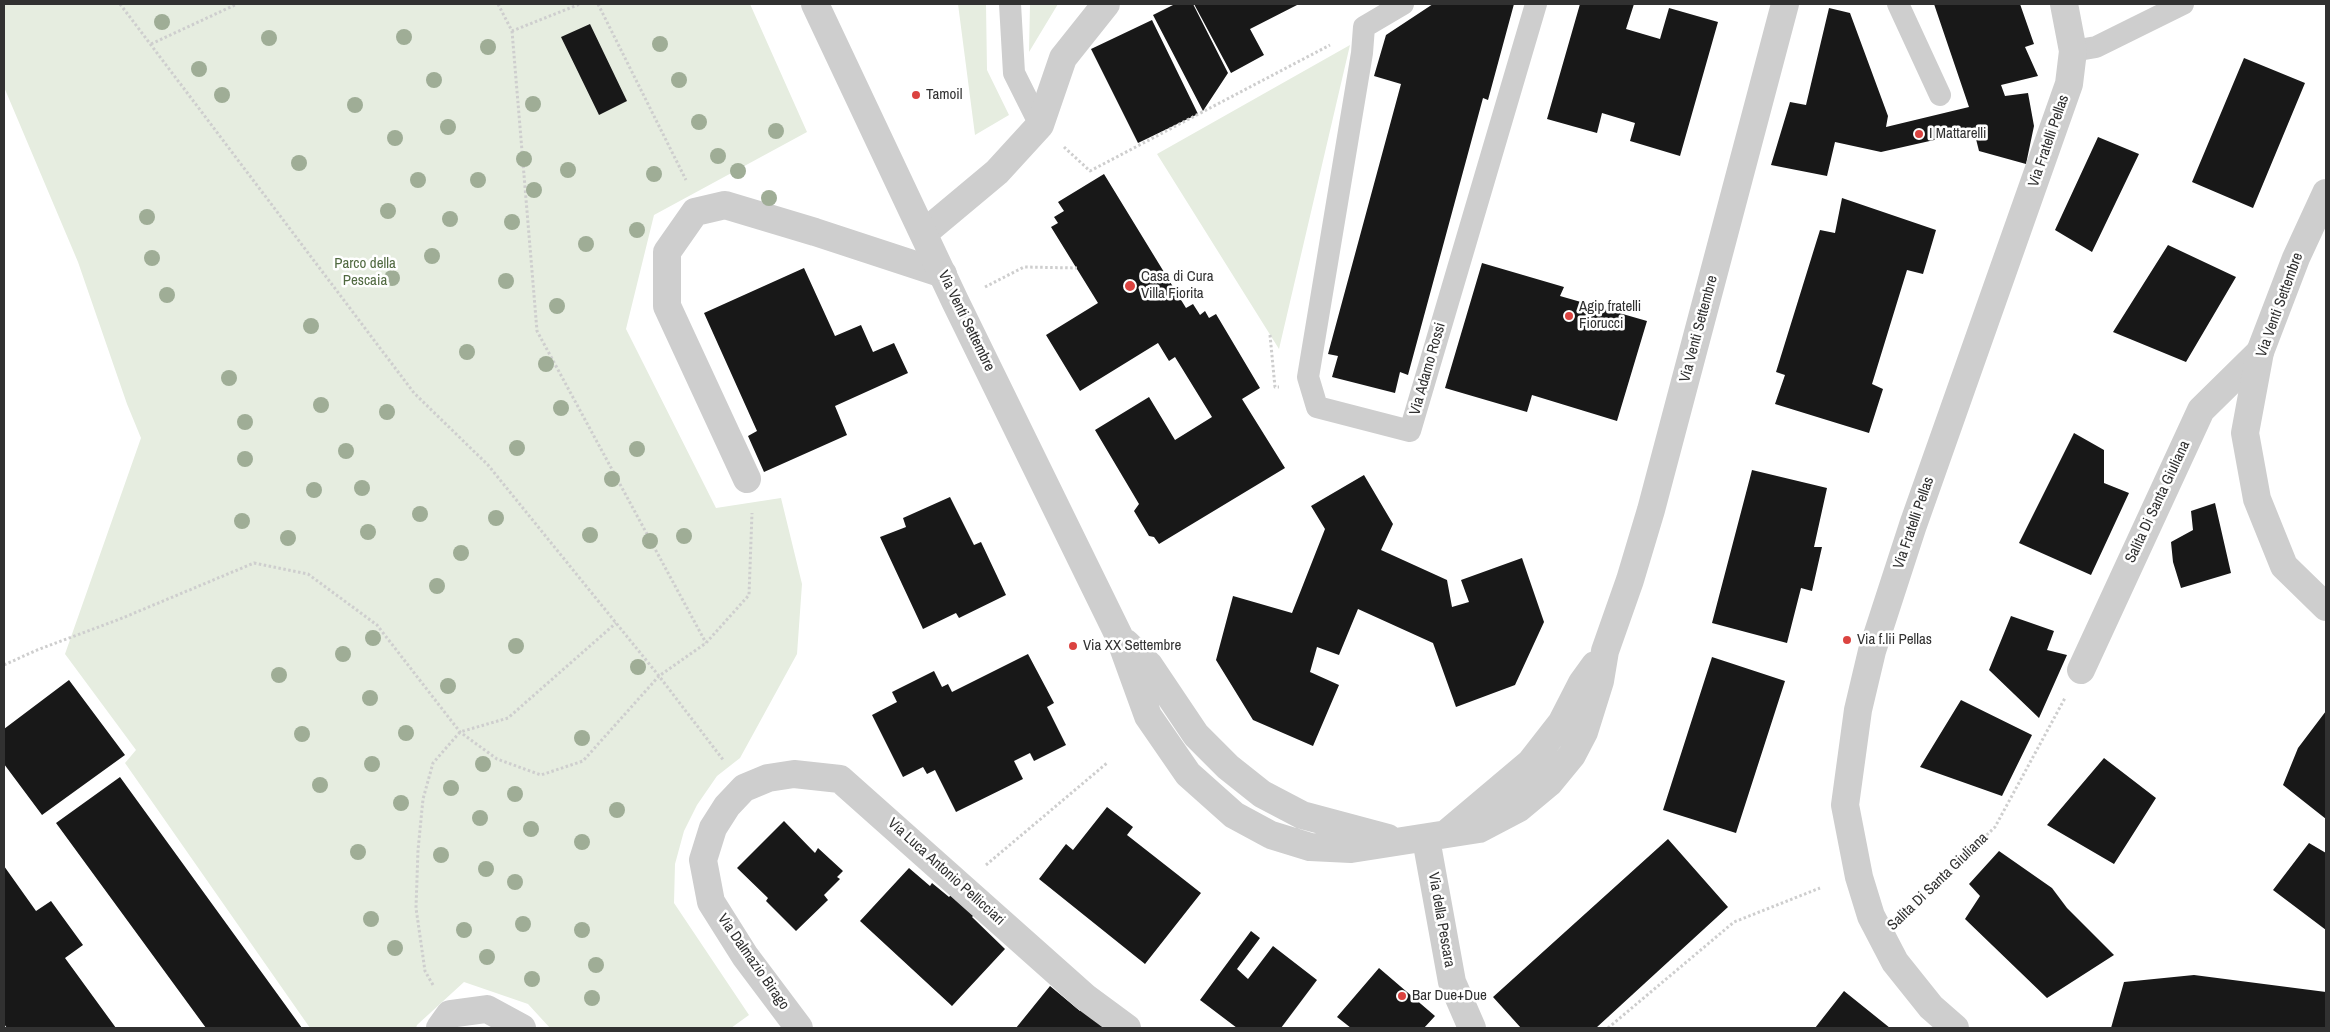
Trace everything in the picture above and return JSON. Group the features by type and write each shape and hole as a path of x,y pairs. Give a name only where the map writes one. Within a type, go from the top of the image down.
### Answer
{"street":[{"name":"Via Venti Settembre","path":"815,4 943,274 1119,636 1149,665 1196,735 1228,766 1262,794 1302,816 1424,838 1530,763 1562,722 1582,683 1605,651 1630,580 1651,510 1785,4"},
{"path":"924,233 998,172 1040,125 1063,58 1106,4"},
{"name":"Via Fratelli Pellas","path":"1955,1028 1931,1007 1895,962 1871,916 1859,877 1845,805 1858,710 1872,651 1913,525 2069,84 2073,51 2064,4"},
{"name":"Via Venti Settembre","path":"2326,193 2296,258 2260,352 2245,433 2257,499 2284,566 2326,607"},
{"path":"747,479 666,306 668,252 695,212 725,205 943,274"},
{"name":"Salita Di Santa Giuliana","path":"2081,670 2201,410 2260,352"},
{"name":"Via Luca Antonio Pellicciari","path":"744,788 768,778 794,774 840,779 1085,996 1127,1028"},
{"name":"Via Dalmazio Birago","path":"744,788 727,806 713,828 703,860 711,902 745,956 799,1028"},
{"name":"Via della Pescara","path":"1424,838 1452,982 1472,1028"},
{"path":"445,1021 487,1009 522,1028"}],"lane":[{"path":"1010,4 1014,73 1040,125"},
{"path":"1364,28 1403,4"},
{"name":"Via Adamo Rossi","path":"1364,28 1362,53 1308,377 1317,407 1410,431 1536,4"},
{"path":"1898,4 1940,94"},
{"path":"2073,51 2096,47 2183,4"}],"path":[{"path":"120,4 414,394 488,465 659,676 744,788"},
{"path":"151,44 237,4"},
{"path":"498,4 512,31 537,331 706,643"},
{"path":"512,31 580,4"},
{"path":"598,4 702,210"},
{"path":"1090,171 1364,28"},
{"path":"956,301 1024,267 1077,268"},
{"path":"4,665 254,563 308,574 377,625 460,732 496,759 541,775 583,761 659,676 706,643 749,595 752,502 747,479"},
{"path":"445,1021 425,971 416,908 418,850 423,799 433,763 460,732 508,718 616,623"},
{"name":"Salita Di Santa Giuliana","path":"1882,937 1995,827 2081,670"},
{"path":"960,886 1108,763"},
{"path":"1608,1028 1734,922 1820,888"}],"green space":[{"name":"Parco della Pescaia","path":"4,4 750,4 807,132 654,215 626,329 716,508 781,498 802,584 797,654 740,758 717,776 697,805 684,831 675,864 674,903 749,1015 731,1028 550,1028 528,1004 464,982 416,1028 310,1028 125,763 136,750 65,654 141,438 127,404 78,262 4,87"},
{"path":"958,4 986,4 987,70 1009,115 975,135"},
{"path":"1030,4 1058,4 1029,52"},
{"path":"1350,45 1279,349 1157,154"}],"building":[{"path":"1175,4 1193,4 1228,73 1203,111 1153,15"},
{"path":"1194,4 1299,4 1250,29 1264,55 1231,73"},
{"path":"1433,4 1514,4 1488,100 1483,98 1408,375 1400,372 1395,393 1332,377 1338,356 1328,354 1401,84 1374,76 1386,35"},
{"path":"1580,4 1634,4 1626,29 1660,39 1669,8 1718,22 1680,156 1630,141 1635,123 1602,113 1597,133 1547,119"},
{"path":"1934,4 2020,4 2034,44 2025,47 2038,76 2001,85 2005,96 2028,93 2034,126 2026,164 1979,151 1974,131 1881,152 1835,142 1827,176 1771,165 1790,102 1806,105 1829,8 1850,13 1888,116 1886,127 1969,107"},
{"path":"1152,20 1198,114 1138,143 1091,49"},
{"path":"590,24 627,101 599,115 561,37"},
{"path":"2244,58 2305,83 2253,208 2192,182"},
{"path":"2098,137 2139,154 2092,252 2055,230"},
{"path":"1104,174 1186,308 1193,304 1200,315 1205,311 1209,318 1216,314 1260,388 1242,399 1285,468 1159,544 1154,537 1149,536 1134,511 1139,504 1095,430 1149,397 1175,440 1212,417 1175,357 1169,361 1158,343 1080,391 1046,335 1098,303 1051,227 1058,223 1054,217 1064,211 1058,202"},
{"path":"1842,198 1936,230 1923,274 1907,270 1872,384 1883,389 1869,433 1775,404 1785,375 1776,372 1820,230 1835,233"},
{"path":"2168,245 2236,277 2186,362 2113,332"},
{"path":"1482,263 1564,287 1560,296 1647,321 1617,421 1532,395 1527,412 1445,388"},
{"path":"804,268 835,336 861,325 873,352 894,343 908,373 835,406 847,435 764,472 748,436 757,431 704,313"},
{"path":"2074,433 2104,450 2104,483 2129,493 2091,575 2019,543"},
{"path":"1752,470 1827,488 1814,547 1822,547 1812,591 1801,588 1787,643 1712,623"},
{"path":"1364,475 1393,524 1381,550 1447,580 1452,607 1469,602 1461,580 1522,558 1544,622 1515,685 1456,707 1433,643 1358,609 1339,655 1317,647 1310,672 1339,685 1313,746 1253,720 1216,660 1233,596 1292,613 1325,529 1311,506"},
{"path":"950,497 974,545 981,542 1006,595 959,618 956,613 923,629 880,537 906,527 903,518"},
{"path":"2215,503 2231,573 2181,588 2173,562 2171,542 2193,530 2191,511"},
{"path":"2011,616 2054,631 2047,650 2067,655 2039,718 1989,670"},
{"path":"1028,654 1054,703 1047,707 1066,745 1034,761 1030,753 1014,761 1023,779 956,812 935,770 927,774 923,767 903,777 872,715 897,702 892,692 934,671 942,687 948,684 952,692"},
{"path":"1712,657 1785,681 1736,833 1663,810"},
{"path":"69,680 125,755 42,815 4,764 4,729"},
{"path":"1961,700 2032,735 2002,796 1920,767"},
{"path":"2326,711 2326,819 2283,785 2298,748"},
{"path":"2104,758 2156,798 2114,864 2047,825"},
{"path":"120,777 302,1028 206,1028 56,823"},
{"path":"1107,807 1133,827 1127,835 1201,893 1145,964 1039,879 1066,844 1073,850"},
{"path":"784,821 815,853 818,848 843,871 837,877 840,879 824,895 828,900 796,931 766,901 768,898 737,868"},
{"path":"1668,839 1728,907 1596,1028 1521,1028 1493,997"},
{"path":"2309,843 2326,853 2326,930 2273,890"},
{"path":"1999,851 2052,888 2067,908 2114,955 2047,998 1965,919 1980,896 1969,884"},
{"path":"4,866 36,911 51,901 83,945 65,958 116,1028 7,1028 4,1024"},
{"path":"909,868 930,886 932,883 949,897 951,895 974,915 972,917 1005,949 952,1006 860,921"},
{"path":"1251,931 1260,938 1237,969 1248,979 1273,946 1317,980 1281,1028 1237,1028 1200,1000"},
{"path":"1379,968 1435,1016 1424,1028 1351,1028 1337,1017"},
{"path":"2194,975 2326,992 2326,1028 2111,1028 2124,982"},
{"path":"1050,986 1080,1011 1082,1008 1107,1026 1104,1028 1016,1028"},
{"path":"1844,991 1890,1028 1815,1028"}],"place":[{"name":"Tamoil","path":"916,95"},
{"name":"I Mattarelli","path":"1919,134"},
{"name":"Casa di Cura Villa Fiorita","path":"1130,286"},
{"name":"Agip fratelli Fiorucci","path":"1569,316"},
{"name":"Via f.lii Pellas","path":"1847,640"},
{"name":"Via XX Settembre","path":"1073,646"},
{"name":"Bar Due+Due","path":"1402,996"}]}
